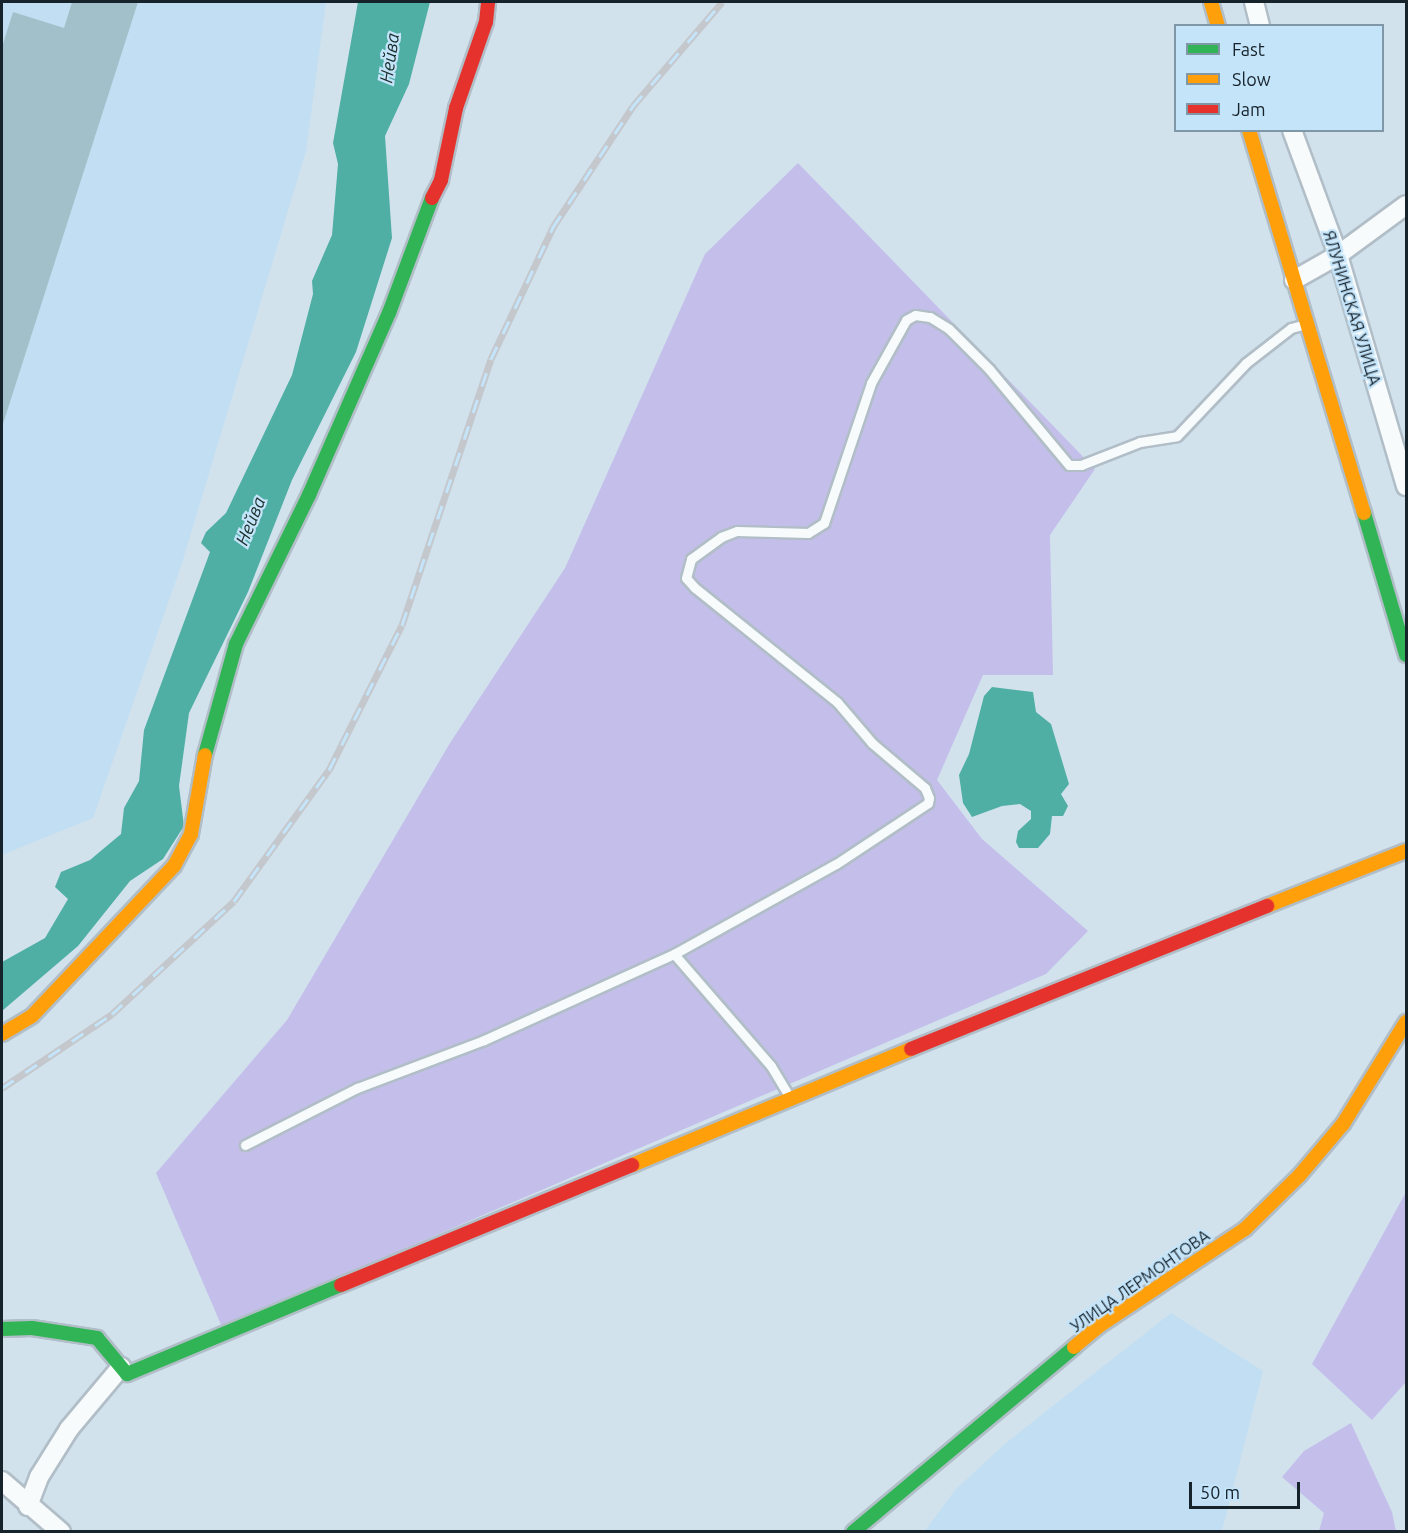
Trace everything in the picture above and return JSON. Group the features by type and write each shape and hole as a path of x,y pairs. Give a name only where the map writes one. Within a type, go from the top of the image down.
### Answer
{"street":[{"path":"2,1034 32,1016 174,866 191,834 201,791 206,741 236,644 314,484 389,313 421,223 441,180 456,108 486,22 488,2"},
{"path":"1211,2 1217,24"},
{"path":"1254,2 1260,24"},
{"path":"1250,132 1407,655"},
{"name":"ЯЛУНИНСКАЯ УЛИЦА","path":"1293,132 1338,255 1407,486"},
{"path":"1294,280 1338,255 1407,205"},
{"path":"2,1329 32,1328 97,1338 127,1374 792,1101 1061,987 1407,850"},
{"name":"УЛИЦА ЛЕРМОНТОВА","path":"853,1532 1099,1326 1245,1229 1299,1176 1342,1124 1407,1022"},
{"path":"28,1506 39,1477 69,1429 121,1367"},
{"path":"2,1481 28,1506 61,1532"}],"lane":[{"path":"245,1145 357,1088 484,1040 674,954 836,864 928,803 925,788 872,744 837,702 686,578 692,559 721,537 756,529 808,533 824,523 872,383 906,320 921,314 949,330 989,369 1069,465 1081,465 1140,442 1177,436 1246,363 1291,328 1306,324"},
{"path":"674,954 771,1066 792,1101"}],"shaded area":[{"path":"2,2 326,2 306,151 182,563 93,818 2,855"},
{"path":"798,163 1095,469 1050,535 1053,675 983,675 937,780 982,839 1088,931 1046,974 222,1327 156,1173 287,1020 450,743 565,568 705,254"},
{"path":"1406,1192 1406,1382 1372,1420 1312,1364"},
{"path":"1171,1313 1263,1371 1222,1531 925,1531 955,1490 1006,1443"},
{"path":"1351,1423 1392,1512 1396,1531 1319,1531 1324,1513 1282,1477 1304,1451"}],"water":[{"name":"Нейва","path":"358,2 430,2 409,84 385,136 392,238 356,352 292,480 248,592 189,713 179,786 184,826 163,859 130,881 78,946 2,1011 2,962 45,938 68,899 55,887 61,872 90,860 121,834 124,808 139,781 144,730 210,552 201,543 206,532 226,513 292,375 313,294 312,281 332,235 338,164 333,143"},
{"path":"992,687 1033,692 1036,712 1051,724 1069,784 1061,794 1068,806 1063,816 1052,816 1050,834 1038,848 1019,848 1016,842 1018,831 1031,819 1031,811 1020,804 1002,806 972,817 963,803 959,775 969,754 984,696"}],"building":[{"path":"72,2 138,2 2,427 2,47 13,12 64,28"}],"railway":[{"path":"2,1088 112,1014 234,901 329,770 402,625 491,359 553,227 633,106 722,2"}],"traffic: fast":[{"path":"205,755 236,644 309,495 389,313 432,198"},
{"path":"1364,513 1406,655"},
{"path":"2,1329 32,1328 97,1338 127,1374 341,1285"},
{"path":"853,1532 1074,1347"}],"traffic: slow":[{"path":"1211,2 1217,24"},
{"path":"1250,132 1364,513"},
{"path":"2,1034 32,1016 174,866 191,834 205,755"},
{"path":"1267,906 1406,851"},
{"path":"1074,1347 1099,1326 1245,1229 1299,1176 1343,1124 1406,1022"},
{"path":"632,1165 911,1049"}],"traffic: jam":[{"path":"432,198 441,180 456,108 486,22 488,2"},
{"path":"911,1049 1267,906"},
{"path":"341,1285 632,1165"}]}
